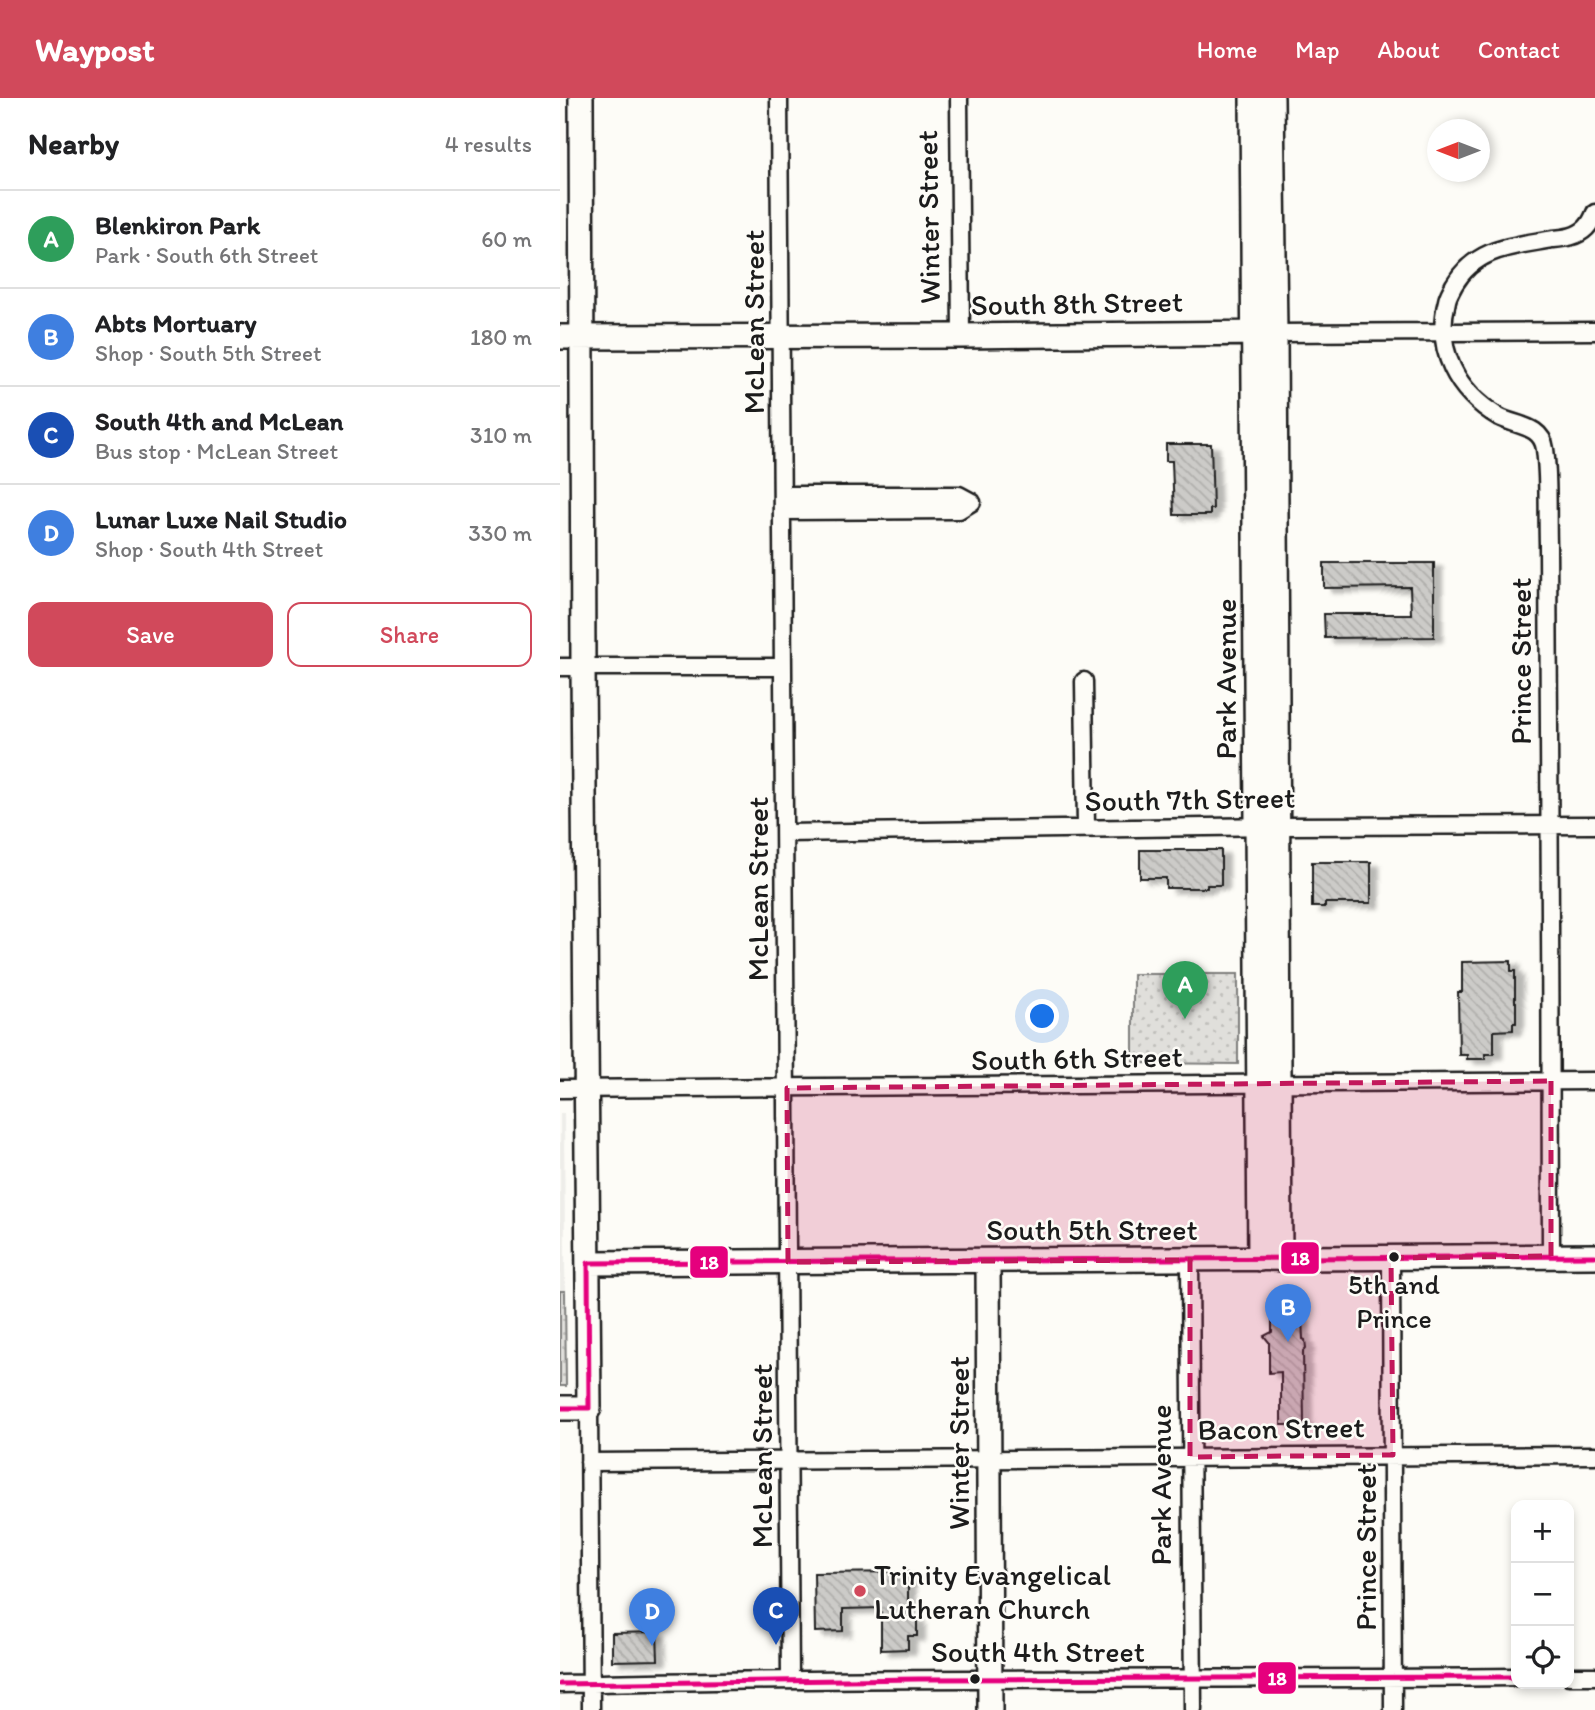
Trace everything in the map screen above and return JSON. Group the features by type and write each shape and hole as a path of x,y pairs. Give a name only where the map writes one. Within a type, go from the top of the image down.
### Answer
{"street":[{"path":"582,98 571,337 583,667 591,1710"},
{"name":"McLean Street","path":"779,98 790,1679"},
{"name":"Winter Street","path":"959,98 961,336"},
{"name":"Park Avenue","path":"1252,98 1264,333"},
{"name":"Park Avenue","path":"1270,1259 1264,333 1272,98"},
{"name":"Prince Street","path":"1551,1256 1545,445 1533,430 1501,418 1472,398 1451,369 1445,347 1443,321 1449,295 1459,277 1471,264 1486,254 1508,247 1579,234 1587,228 1595,213"},
{"name":"South 8th Street","path":"571,337 1595,331"},
{"path":"959,495 972,502 959,510 782,503 959,495"},
{"path":"560,667 783,667"},
{"path":"1084,681 1086,828"},
{"name":"South 7th Street","path":"785,833 1595,825"},
{"name":"South 6th Street","path":"560,1089 1595,1081"},
{"name":"South 5th Street","path":"588,1263 1595,1256"},
{"name":"Prince Street","path":"1391,1258 1393,1710"},
{"name":"Park Avenue","path":"1190,1259 1193,1710"},
{"name":"Winter Street","path":"988,1261 990,1710"},
{"path":"560,1408 589,1408"},
{"name":"Bacon Street","path":"589,1462 1595,1455"},
{"name":"South 4th Street","path":"560,1684 790,1679 1511,1676"},
{"path":"1574,1676 1595,1676"}],"highlighted area":[{"path":"1551,1081 1551,1256 1391,1258 1393,1455 1190,1457 1190,1260 788,1262 787,1088"}],"shaded area":[{"path":"1133,974 1238,974 1238,1064 1133,1063"},
{"path":"560,1113 564,1113 566,1387 560,1387"},
{"path":"560,1291 565,1291 566,1386 560,1386"}],"building":[{"path":"1166,444 1211,444 1213,509 1210,509 1210,515 1174,515 1172,461 1166,461"},
{"path":"1324,563 1434,563 1434,637 1325,638 1324,614 1411,614 1410,587 1324,588"},
{"path":"1140,850 1221,850 1221,885 1207,885 1207,888 1166,888 1166,878 1140,878"},
{"path":"1312,862 1371,862 1371,903 1325,903 1325,907 1312,907"},
{"path":"1511,961 1511,971 1515,971 1516,1002 1516,1023 1513,1023 1513,1030 1494,1031 1494,1054 1485,1054 1485,1059 1467,1059 1467,1055 1459,1055 1458,992 1462,992 1462,962"},
{"path":"1279,1315 1294,1315 1302,1319 1306,1348 1303,1351 1304,1425 1281,1425 1281,1372 1269,1373 1269,1342 1264,1336 1272,1332 1272,1319 1279,1319"},
{"path":"908,1572 908,1618 917,1618 917,1636 908,1636 908,1649 881,1650 881,1608 843,1609 843,1631 815,1632 814,1573"},
{"path":"657,1632 658,1660 612,1661 612,1633"}],"transit line":[{"name":"18","path":"560,1408 589,1408 588,1263 1595,1256"},
{"name":"18","path":"560,1684 919,1679 1511,1677"}],"place":[{"name":"Blenkiron Park","path":"1185,1019"},
{"name":"5th and Prince","path":"1394,1257"},
{"name":"Abts Mortuary","path":"1288,1342"},
{"name":"Trinity Evangelical Lutheran Church","path":"860,1591"},
{"name":"South 4th and McLean","path":"776,1645"},
{"name":"Lunar Luxe Nail Studio","path":"652,1646"}]}
